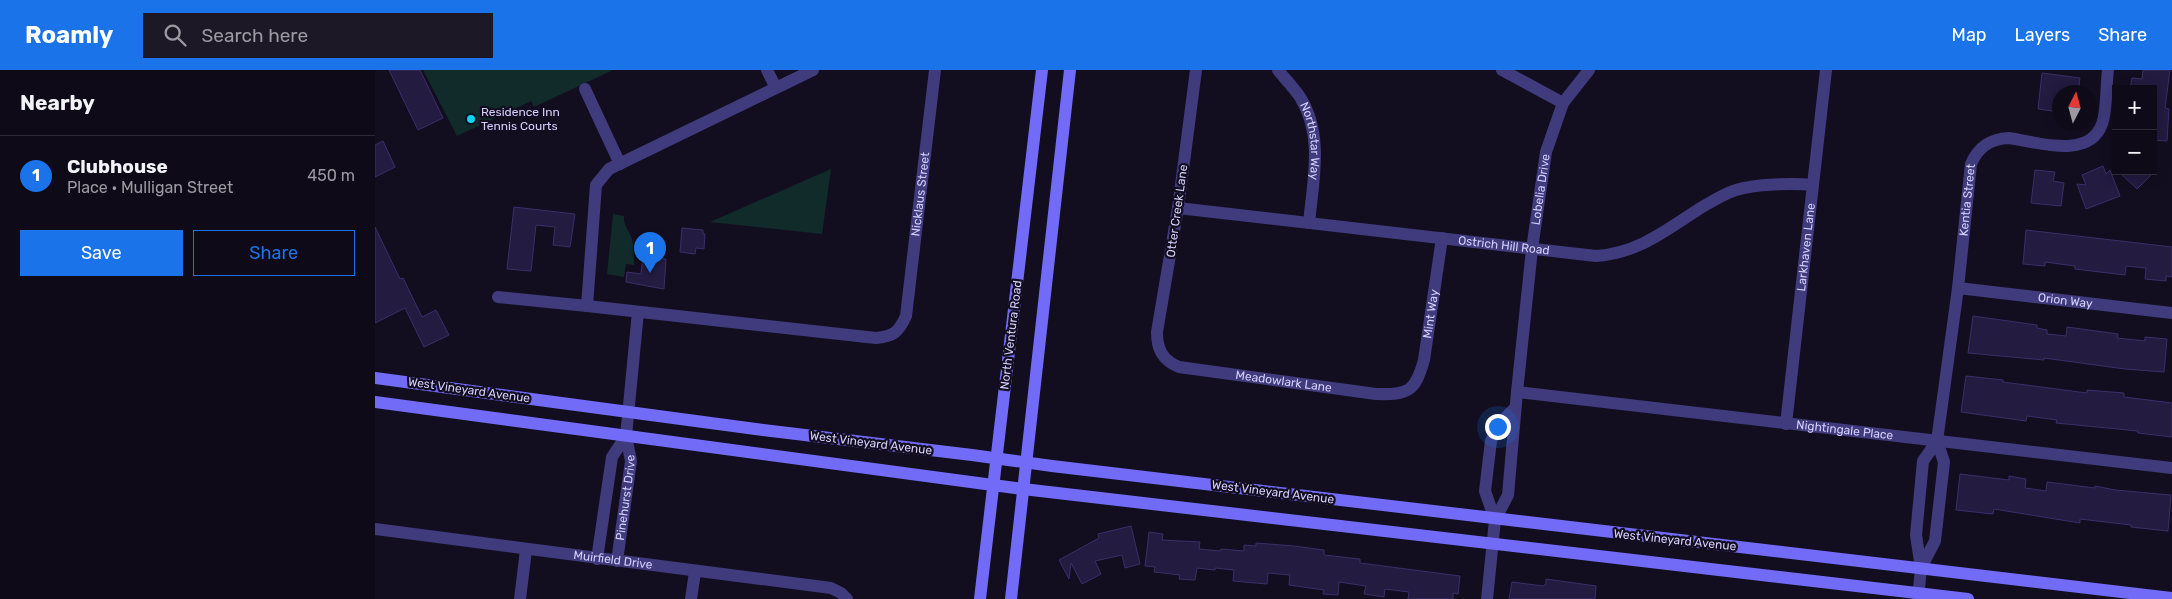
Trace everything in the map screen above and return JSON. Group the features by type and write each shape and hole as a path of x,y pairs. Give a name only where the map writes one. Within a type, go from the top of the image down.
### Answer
{"main road":[{"name":"North Ventura Road","path":"980,599 1042,70"},
{"path":"1011,599 1070,70"},
{"name":"West Vineyard Avenue","path":"375,378 1027,463 1495,520 2172,598"},
{"name":"West Vineyard Avenue","path":"375,402 1023,489 1918,596 1968,599"}],"street":[{"path":"767,70 776,88"},
{"path":"587,306 596,184 609,169 813,70"},
{"name":"Nicklaus Street","path":"639,312 876,338 888,337 899,331 906,316 935,70"},
{"name":"Otter Creek Lane","path":"1160,351 1157,332 1178,208 1196,70"},
{"name":"Northstar Way","path":"1278,70 1300,97 1315,135 1316,156 1309,223"},
{"path":"1502,70 1563,103"},
{"name":"Lobelia Drive","path":"1487,599 1495,520 1508,495 1531,249 1546,152 1563,103 1589,70"},
{"name":"Larkhaven Lane","path":"1786,424 1826,70"},
{"name":"Kentia Street","path":"1921,568 1935,541 1944,462 1937,441 1958,288 1969,178 1974,156 1989,142 2000,138 2071,147 2082,144 2092,138 2102,124 2104,116 2108,70"},
{"path":"585,89 620,164"},
{"name":"Ostrich Hill Road","path":"1178,208 1595,256 1611,255 1631,250 1647,243 1716,199 1737,189 1795,183 1813,185"},
{"name":"Mint Way","path":"1413,388 1420,377 1424,360 1442,238"},
{"name":"Orion Way","path":"1958,288 2172,313"},
{"path":"498,297 639,312"},
{"name":"Pinehurst Drive","path":"617,561 631,461 626,436 639,312"},
{"name":"Meadowlark Lane","path":"1160,351 1171,364 1179,367 1376,394 1407,392 1413,388"},
{"name":"Nightingale Place","path":"1517,392 2172,468"},
{"name":"Lobelia Drive","path":"1495,520 1485,491 1491,441 1499,424 1515,408"},
{"name":"Pinehurst Drive","path":"597,559 612,457 626,436"},
{"name":"Kentia Street","path":"1918,596 1921,568 1916,535 1923,461 1937,441"},
{"name":"Muirfield Drive","path":"375,529 695,572 831,588 841,593 847,599"},
{"path":"520,599 525,550"},
{"path":"691,599 695,572"}],"green space":[{"name":"Residence Inn Tennis Courts","path":"423,70 613,70 534,107 531,101 457,136"},
{"path":"831,169 822,234 710,222"},
{"path":"613,214 624,216 625,225 633,242 634,265 626,264 624,277 607,274"}],"building":[{"path":"389,70 420,70 443,118 418,130"},
{"path":"2143,70 2170,70 2165,108 2169,109 2167,141 2157,140 2157,85 2131,85 2132,78 2142,79"},
{"path":"2042,73 2080,78 2079,85 2052,85 2052,111 2038,109"},
{"path":"383,141 395,167 375,177 375,145"},
{"path":"2103,166 2106,174 2110,170 2120,196 2086,209 2077,184 2086,185 2082,175"},
{"path":"2035,170 2055,172 2053,181 2064,183 2061,206 2031,203"},
{"path":"2122,175 2151,175 2137,189"},
{"path":"514,207 575,214 570,247 553,245 555,227 536,225 531,271 507,269"},
{"path":"375,227 400,279 403,278 422,317 436,310 449,335 424,347 405,308 375,323"},
{"path":"682,228 703,230 703,234 705,234 704,249 696,248 695,254 680,252"},
{"path":"2026,230 2172,247 2172,277 2166,276 2166,281 2145,279 2146,268 2126,266 2125,275 2075,269 2075,266 2045,262 2045,266 2023,264"},
{"path":"643,257 666,259 664,289 626,282 627,272 641,274"},
{"path":"1973,316 2037,325 2037,328 2047,330 2047,334 2066,336 2067,327 2118,334 2117,338 2145,341 2145,337 2167,339 2164,372 2125,369 2044,358 2044,360 1968,353"},
{"path":"1966,376 2087,393 2087,390 2124,393 2124,397 2172,403 2172,437 2138,433 2138,431 2056,423 2057,420 2027,416 2026,421 1961,412"},
{"path":"1960,474 2009,480 2009,476 2026,479 2025,488 2046,491 2047,482 2171,495 2168,531 2080,519 2080,523 1994,509 1993,514 1956,510"},
{"path":"1131,526 1140,564 1125,568 1122,555 1095,561 1101,574 1082,584 1071,563 1069,579 1059,560 1099,538 1098,534"},
{"path":"1149,532 1163,534 1162,540 1200,542 1199,549 1244,551 1244,545 1256,546 1256,543 1294,546 1324,550 1324,555 1360,559 1360,563 1460,576 1458,594 1453,593 1453,599 1408,599 1409,592 1385,589 1384,597 1364,594 1366,586 1339,582 1338,595 1323,594 1324,590 1289,585 1290,575 1268,573 1267,584 1233,581 1234,570 1215,568 1215,570 1197,568 1195,580 1179,579 1180,575 1154,572 1155,567 1145,566"},
{"path":"1546,579 1596,586 1595,599 1509,599 1512,582 1543,586 1546,584"}],"place":[{"name":"Residence Inn Tennis Courts","path":"471,119"},
{"name":"Clubhouse","path":"650,273"}]}
